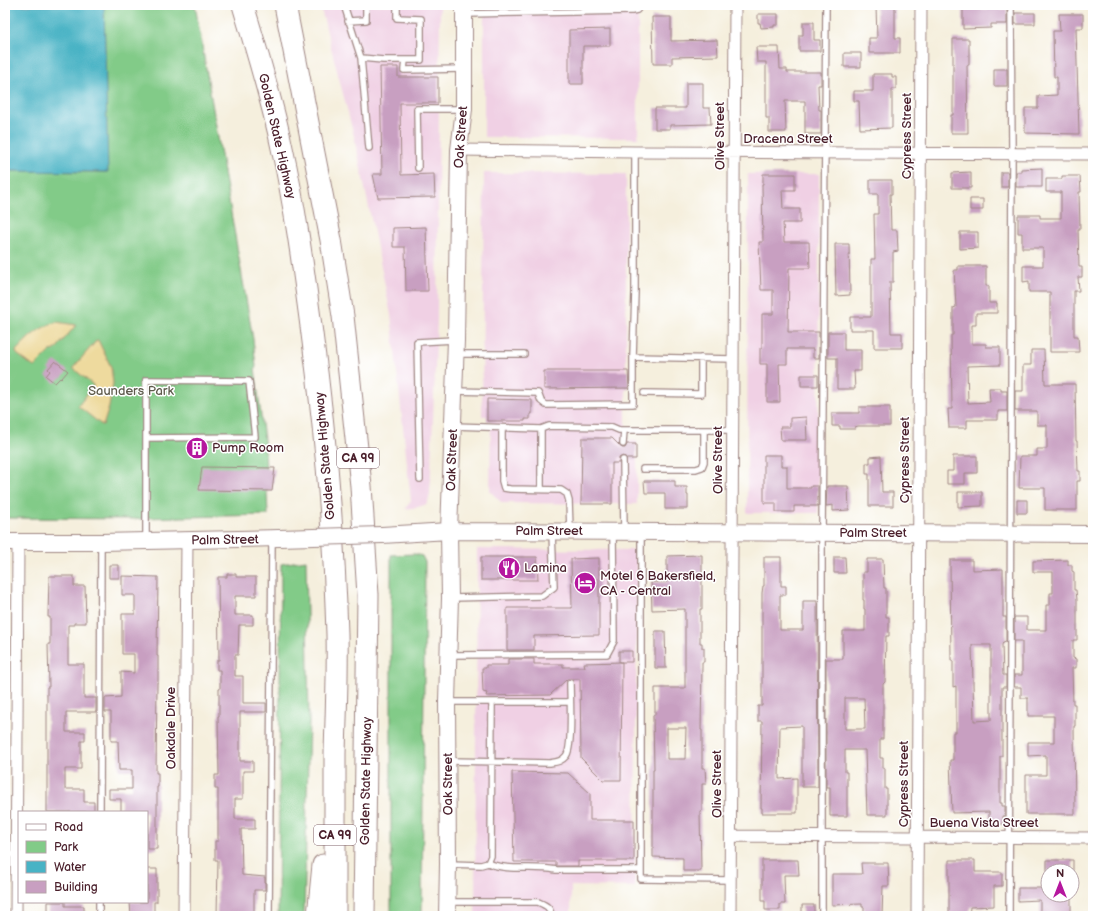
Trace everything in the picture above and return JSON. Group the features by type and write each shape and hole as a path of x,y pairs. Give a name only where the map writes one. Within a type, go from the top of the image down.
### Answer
{"highway":[{"name":"Golden State Highway","path":"243,5 260,62 282,147 300,242 318,372 331,507 337,632 335,916"},
{"name":"Golden State Highway","path":"285,5 331,240 343,316 361,486 368,595 364,916"},
{"path":"318,916 335,753"}],"street":[{"name":"Olive Street","path":"730,916 734,5"},
{"name":"Cypress Street","path":"917,916 921,5"},
{"name":"Oak Street","path":"447,909 447,702 450,598 449,531 456,347 459,150 464,109 464,9"},
{"name":"Dracena Street","path":"459,150 734,153 1093,154"},
{"name":"Palm Street","path":"12,542 187,541 449,531 1093,534"},
{"name":"Oakdale Drive","path":"184,916 187,541"},
{"path":"12,542 16,916"},
{"name":"Buena Vista Street","path":"731,836 1093,838"}],"lane":[{"path":"344,5 361,58 369,148"},
{"path":"348,21 366,20 366,5"},
{"path":"361,58 421,60 421,19 397,18 397,5"},
{"path":"464,9 632,12 637,10 640,5"},
{"path":"822,916 822,533 826,5"},
{"path":"1009,916 1012,154 1011,5"},
{"path":"405,60 404,70 464,69"},
{"path":"418,168 417,109 464,109"},
{"path":"454,391 538,394 541,401 546,405 633,404 635,152"},
{"path":"420,479 418,342 524,354"},
{"path":"633,357 733,359"},
{"path":"644,394 701,394 701,358"},
{"path":"146,438 255,437 249,381 146,380 146,412 146,438 146,541"},
{"path":"453,426 502,429 541,429 549,426 612,427 619,430 732,430"},
{"path":"502,429 502,481 504,488 561,490 567,494 569,501 570,532"},
{"path":"541,429 541,489"},
{"path":"624,430 624,444"},
{"path":"643,469 696,469 702,467 704,462 704,430"},
{"path":"449,655 607,654 614,641 618,532 623,460"},
{"path":"450,598 542,596 554,587 552,532"},
{"path":"641,532 641,879 730,880"},
{"path":"269,916 275,538"},
{"path":"100,811 101,542"},
{"path":"447,761 560,762 568,755 570,744 570,683"},
{"path":"447,702 570,702"},
{"path":"488,863 491,856 492,702"},
{"path":"448,864 482,865 488,863 498,867 544,868 556,870 641,870"},
{"path":"447,909 538,902 550,909 551,916"},
{"path":"99,903 99,916"}],"shaded area":[{"path":"320,5 440,5 437,318 430,495 427,504 418,507 405,509 411,501 391,315 355,140"},
{"path":"484,5 638,5 638,138 484,137"},
{"path":"484,173 626,174 626,440 637,441 637,504 502,503 490,491 491,416 482,416"},
{"path":"748,174 819,174 818,513 747,513"},
{"path":"477,549 637,550 635,887 571,886 571,916 475,916"}],"green space":[{"name":"Saunders Park","path":"104,5 195,5 253,339 265,448 268,515 141,519 5,518 5,171 107,172"},
{"path":"415,554 422,556 425,562 422,916 391,916 391,555"},
{"path":"306,560 309,722 304,916 278,916 281,564"}],"sand":[{"path":"56,322 76,325 55,350 50,351 34,367 17,354 16,351 34,334"},
{"path":"97,340 111,367 113,383 109,407 103,426 78,406 93,385 73,368"}],"water":[{"path":"5,5 104,5 108,172 5,171"}],"building":[{"path":"963,5 976,5 976,9 1007,9 1007,24 991,24 991,28 963,29"},
{"path":"895,6 895,38 900,38 900,53 869,53 869,38 877,38 876,7"},
{"path":"1015,13 1035,13 1035,24 1015,24"},
{"path":"758,14 778,14 778,25 774,25 774,27 761,28 760,23 758,23"},
{"path":"1059,14 1083,14 1083,28 1076,28 1079,134 1025,133 1025,108 1038,108 1038,96 1057,95 1057,77 1054,77 1053,31 1060,31"},
{"path":"652,17 671,17 671,41 717,40 718,56 672,57 672,64 653,64"},
{"path":"803,22 814,22 814,40 820,40 820,51 799,51 799,35 803,35"},
{"path":"610,29 610,46 583,46 583,84 569,84 569,30"},
{"path":"953,39 969,39 969,65 967,65 968,133 951,133 951,115 953,115"},
{"path":"756,47 779,47 780,69 787,69 787,72 821,72 821,85 818,85 819,110 821,110 821,134 805,134 805,101 785,101 786,132 769,132 769,118 766,118 766,62 757,62"},
{"path":"844,53 861,53 861,67 844,67"},
{"path":"380,67 398,67 398,77 438,77 438,103 400,103 401,175 434,174 435,197 378,198 373,174 382,174"},
{"path":"994,69 1007,69 1007,86 994,86"},
{"path":"873,74 892,74 892,77 896,77 896,89 892,89 892,128 860,129 859,101 854,101 854,91 873,91"},
{"path":"686,83 703,83 703,108 710,108 711,124 670,125 670,129 655,129 655,108 686,108"},
{"path":"1042,168 1042,187 1016,187 1016,172 1021,172 1021,169"},
{"path":"971,172 971,188 952,188 952,173"},
{"path":"1001,172 1008,172 1008,187 1001,187"},
{"path":"763,174 795,174 795,190 782,190 783,209 800,209 800,223 783,223 784,242 809,242 810,268 789,268 788,332 819,332 819,358 813,358 813,349 787,349 787,364 779,364 780,402 767,402 767,364 760,364 760,348 762,348 762,314 773,314 773,290 761,290 759,242 763,242"},
{"path":"1062,176 1080,176 1080,229 1078,229 1079,267 1082,267 1082,277 1078,277 1079,291 1074,291 1074,336 1078,336 1079,352 1050,352 1050,292 1029,292 1029,281 1023,282 1023,266 1043,266 1043,248 1022,248 1022,233 1018,233 1018,215 1040,215 1040,218 1061,218 1061,192 1046,192 1046,179 1062,179"},
{"path":"870,180 892,180 892,194 890,194 891,230 897,230 898,251 893,252 893,282 890,282 891,333 902,333 902,348 874,348 874,330 850,330 850,317 871,317 871,259 875,259 874,214 878,214 878,194 870,194"},
{"path":"970,199 983,199 983,210 970,210"},
{"path":"426,227 428,291 406,291 405,247 393,247 393,228"},
{"path":"960,232 978,232 978,248 960,249"},
{"path":"835,244 849,244 850,295 836,296"},
{"path":"958,266 986,266 986,286 989,286 989,303 997,303 997,313 976,313 976,325 972,325 972,344 986,344 986,347 1000,347 1000,365 967,366 968,403 990,402 989,388 1001,388 1001,391 1007,391 1007,411 998,411 998,420 967,420 967,428 949,428 948,409 952,409 951,335 953,335 953,308 956,307 954,270 958,270"},
{"path":"828,332 844,332 844,350 861,350 861,371 854,371 855,389 837,389 837,358 828,358"},
{"path":"1031,350 1044,350 1045,384 1075,384 1076,441 1078,471 1080,471 1080,481 1077,481 1077,510 1045,510 1045,488 1019,488 1020,456 1037,456 1037,449 1047,449 1047,425 1037,425 1037,411 1015,411 1015,391 1023,391 1023,365 1031,365"},
{"path":"55,361 68,371 55,383 46,376 50,371 48,369"},
{"path":"544,371 628,371 629,388 544,389"},
{"path":"801,375 818,375 818,386 801,386"},
{"path":"487,399 532,400 532,414 530,414 530,419 525,419 525,421 487,421"},
{"path":"859,407 890,407 890,426 858,426 855,427 855,429 840,429 840,426 832,426 832,413 859,413"},
{"path":"806,417 807,440 781,440 780,427 790,427 790,418"},
{"path":"582,438 612,438 622,448 625,448 627,444 636,444 636,459 627,459 623,456 619,458 619,463 612,463 612,504 581,504"},
{"path":"764,455 781,455 781,466 787,466 787,488 811,488 811,486 818,486 818,506 794,506 794,512 776,512 776,503 764,503"},
{"path":"881,456 882,492 893,492 893,506 869,506 869,474 866,474 866,463 870,463 870,457"},
{"path":"953,456 977,456 977,473 965,473 965,484 947,484 947,471 953,471"},
{"path":"202,467 275,468 272,491 199,490"},
{"path":"644,481 675,481 675,487 687,487 688,509 665,509 665,493 645,493"},
{"path":"827,486 848,486 849,510 833,511 833,505 826,506"},
{"path":"958,492 982,492 982,506 958,507"},
{"path":"1017,500 1027,500 1027,513 1017,513"},
{"path":"702,555 702,609 700,609 700,643 702,643 702,648 704,648 704,662 702,662 701,730 702,768 705,768 706,784 702,784 702,811 700,811 701,871 683,871 683,858 653,857 653,715 655,715 655,688 685,688 685,609 652,610 651,582 667,582 667,556","holes":["667,728 686,728 685,759 667,759"]},
{"path":"481,557 537,557 538,580 481,580"},
{"path":"764,557 781,557 781,586 786,586 786,595 780,595 780,630 803,630 803,601 817,601 818,787 802,787 802,726 780,727 779,779 797,778 797,813 762,813 761,808 762,721 758,721 758,706 762,706 762,593 764,586"},
{"path":"834,557 845,557 846,573 834,573"},
{"name":"Motel 6 Bakersfield, CA - Central","path":"599,558 599,635 534,636 534,650 507,650 507,608 572,608 571,559"},
{"path":"867,559 883,559 884,588 886,588 886,617 889,617 889,636 886,636 885,682 883,684 883,739 880,739 880,758 883,758 883,768 885,768 887,815 867,815 865,750 845,750 845,772 847,772 847,816 830,816 830,787 826,787 826,659 843,659 843,631 865,631 863,572 867,572","holes":["845,698 864,698 865,729 845,729"]},
{"path":"950,560 972,560 972,570 1003,569 1003,617 1006,617 1006,641 1003,642 1002,645 1003,675 1006,675 1006,687 1002,687 1000,803 1002,803 1002,806 1005,806 1003,824 989,824 989,812 952,813 950,760 953,760 953,732 956,732 956,686 953,687 953,660 951,660","holes":["972,645 991,645 991,720 974,721"]},
{"path":"1068,560 1068,565 1072,565 1072,571 1074,572 1074,590 1076,590 1077,600 1077,640 1073,640 1073,658 1076,659 1076,668 1072,668 1073,704 1075,704 1075,814 1026,814 1026,775 1046,775 1046,755 1028,756 1028,742 1054,742 1054,716 1028,716 1028,698 1021,698 1021,687 1014,687 1014,675 1022,675 1022,641 1014,641 1014,617 1027,617 1027,630 1046,630 1046,605 1050,605 1050,593 1053,593 1053,572 1033,572 1033,561"},
{"path":"109,565 119,565 119,578 109,578"},
{"path":"227,574 236,574 236,577 256,577 256,596 235,596 235,615 253,615 253,625 239,625 238,655 235,655 235,676 243,676 243,703 266,703 266,712 240,712 240,761 253,761 253,771 243,771 243,799 235,799 235,819 255,819 255,829 241,829 242,875 265,877 265,890 254,890 254,916 217,916 218,860 215,860 215,841 218,841 218,789 215,789 215,775 219,775 218,716 220,670 217,670 217,660 219,660 218,577 227,577"},
{"path":"49,576 74,576 74,586 85,586 86,623 74,623 74,625 68,625 68,664 84,664 84,698 96,698 96,712 66,712 66,732 85,732 85,741 81,741 81,769 65,769 65,789 84,789 84,802 94,802 94,811 47,811 47,687 49,687 48,644 50,644 50,617 48,617"},
{"path":"122,576 158,577 156,773 158,773 157,849 148,849 148,811 121,811 121,799 109,799 109,789 132,789 132,770 119,770 118,741 111,741 111,712 105,712 105,698 121,697 121,672 134,673 134,654 122,654 122,614 135,614 135,595 122,595"},
{"path":"655,631 665,631 666,668 655,668"},
{"path":"619,651 632,651 632,662 619,662"},
{"path":"508,659 534,659 534,664 563,664 563,667 585,667 584,663 622,662 621,780 603,780 581,758 580,679 567,679 550,695 486,696 487,693 483,692 482,668 486,668 486,665 508,665"},
{"path":"512,772 568,773 590,793 590,820 634,820 634,861 578,861 578,866 556,866 556,862 514,862"},
{"path":"762,860 798,860 799,875 784,875 785,904 780,904 780,910 765,910 765,901 762,901"},
{"path":"949,860 975,860 975,872 1002,872 1002,886 994,886 994,906 970,907 969,916 949,916"},
{"path":"1047,860 1073,860 1073,863 1047,863"},
{"path":"861,863 888,863 889,886 883,886 882,916 864,916 864,907 862,907 862,904 832,905 832,874 862,874"},
{"path":"148,869 157,869 157,902 154,902 154,916 131,916 130,903 148,903"},
{"path":"1018,888 1040,888 1040,900 1018,901"},
{"path":"48,903 65,903 65,906 84,906 84,916 48,915"},
{"path":"1040,903 1071,903 1071,916 1040,916"},
{"path":"802,905 814,905 814,916 802,916"}],"place":[{"name":"Pump Room","path":"197,448"},
{"name":"Lamina","path":"509,568"},
{"name":"Motel 6 Bakersfield, CA - Central","path":"585,583"}]}
